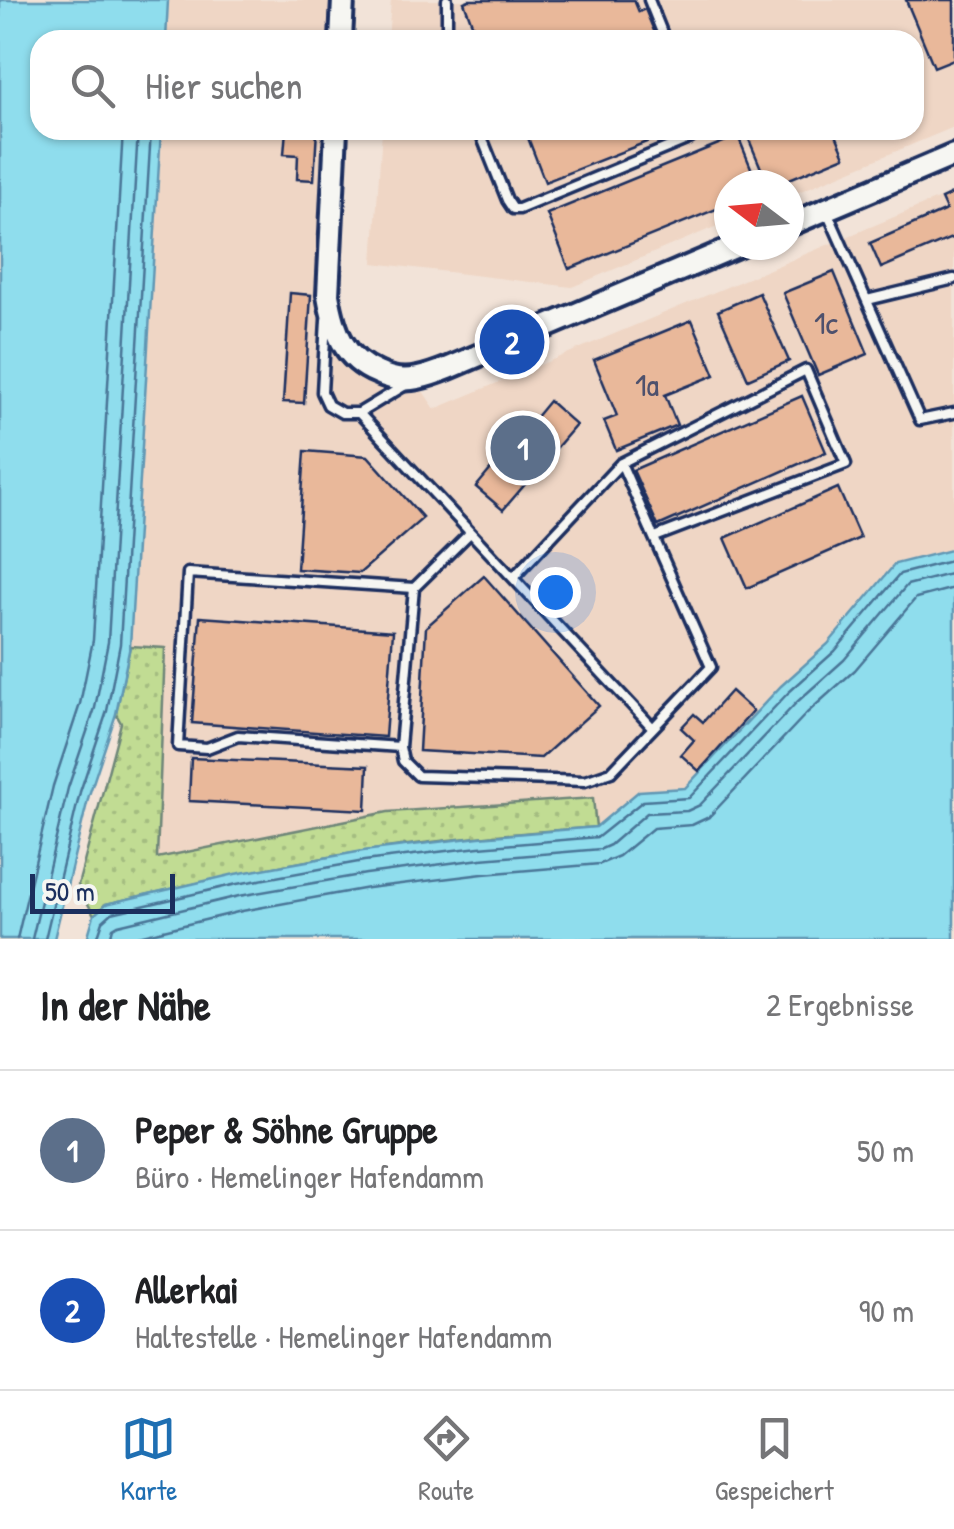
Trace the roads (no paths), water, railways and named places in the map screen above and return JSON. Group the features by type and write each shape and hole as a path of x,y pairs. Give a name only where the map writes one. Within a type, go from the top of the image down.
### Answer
{"street":[{"path":"342,30 343,0"},
{"path":"336,140 328,295 332,319 352,357 389,378 415,379 449,368 714,256"},
{"path":"804,218 954,156"}],"lane":[{"path":"446,0 447,30"},
{"path":"649,0 661,30"},
{"path":"482,140 506,200 513,209 520,210 686,140"},
{"path":"826,209 920,420 954,413"},
{"path":"866,300 954,279"},
{"path":"328,295 322,392 328,405 342,413 359,413 415,379"},
{"path":"513,578 621,464 806,370 846,464 655,537"},
{"path":"359,413 653,728"},
{"path":"470,532 414,588 400,747 404,761 418,776 585,781 610,772 711,667 621,464"},
{"path":"400,747 238,736 206,748 178,746 188,573 414,588"}],"water":[{"path":"0,0 168,0 166,30 30,30 30,140 160,140 130,646 116,714 89,795 54,939 0,939"},
{"path":"954,549 954,939 87,939 94,915 106,904 235,874 363,851 596,827 639,791 685,788 781,686 828,644 895,564"}],"place":[{"name":"Allerkai","path":"512,342"},
{"name":"Peper & Söhne Gruppe","path":"523,448"}]}
